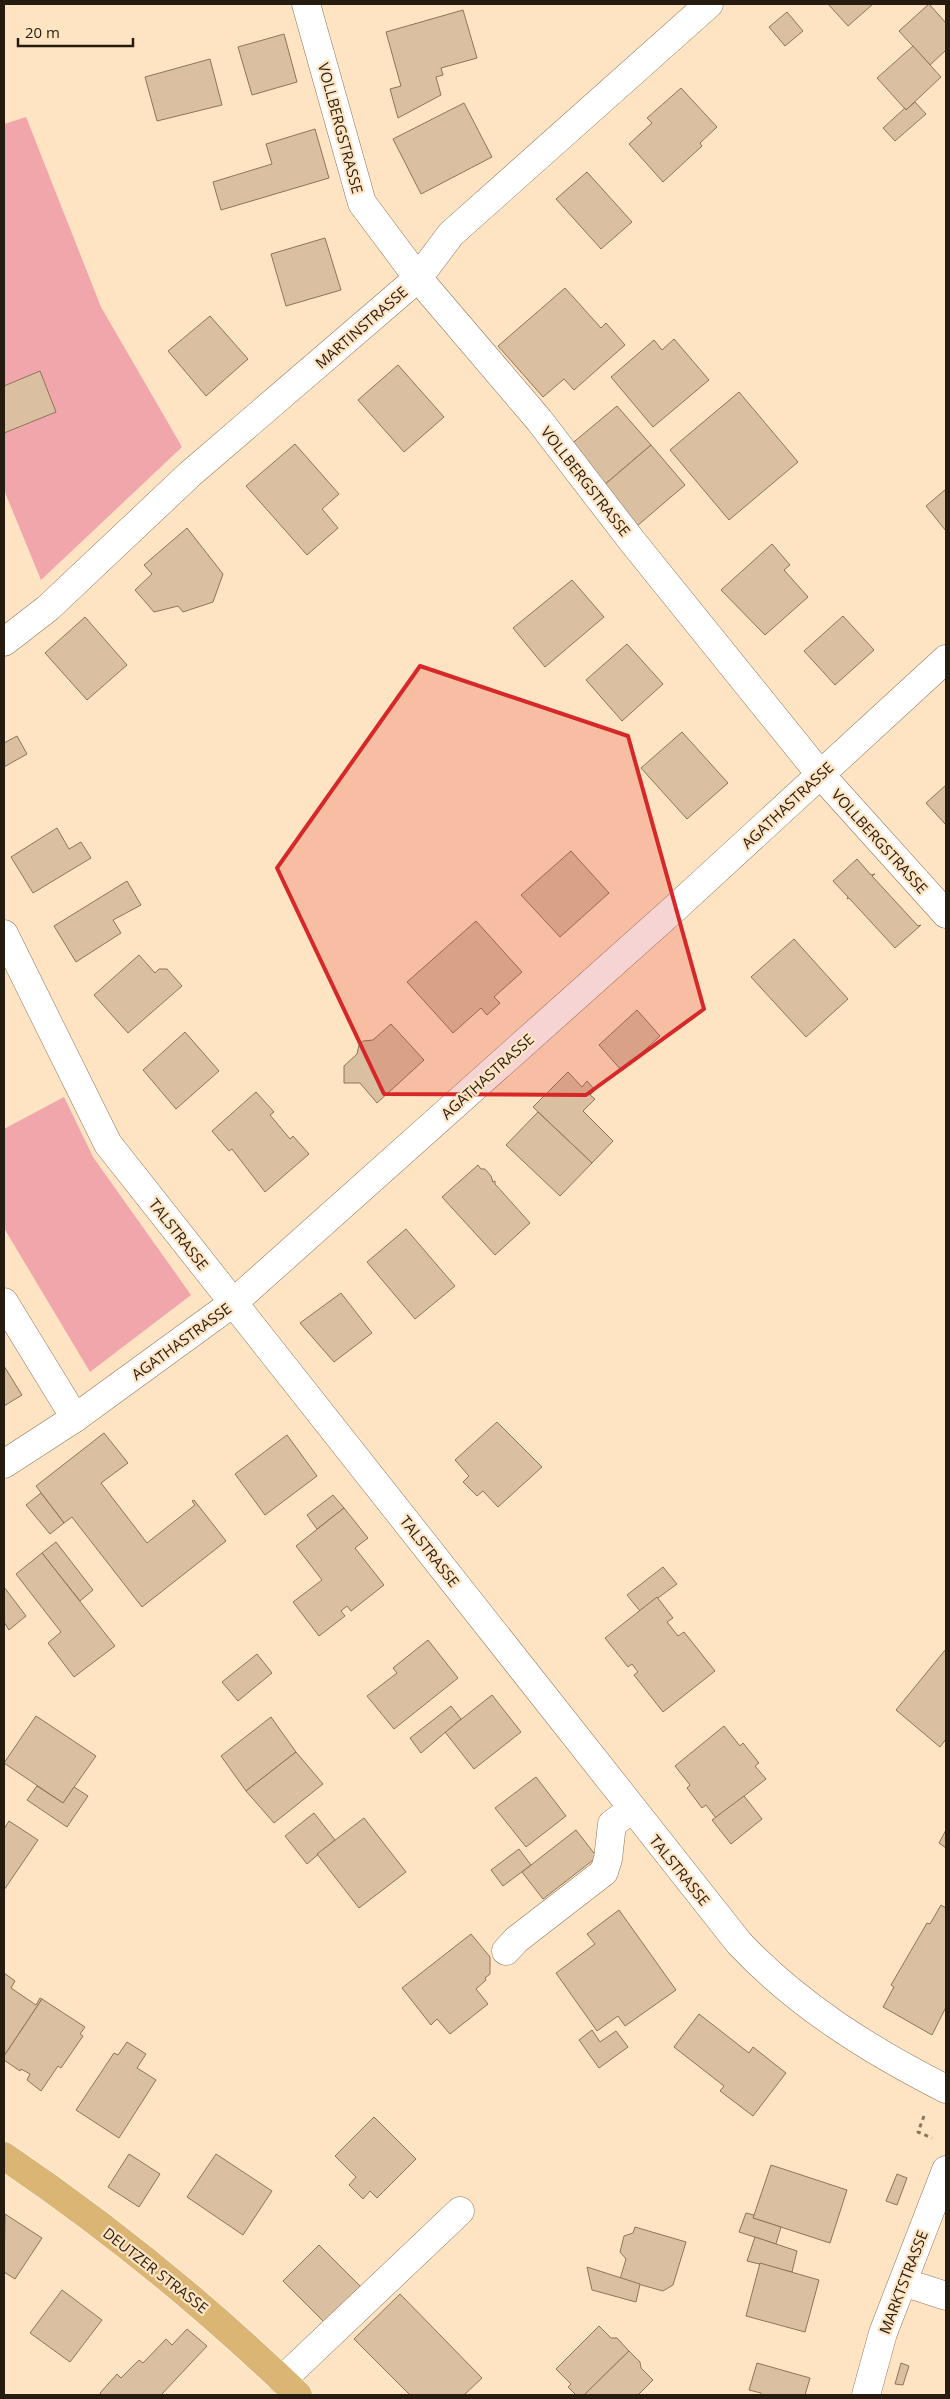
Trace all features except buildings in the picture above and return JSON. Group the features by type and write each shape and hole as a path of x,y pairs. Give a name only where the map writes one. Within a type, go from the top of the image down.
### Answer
{"main road":[{"name":"DEUTZER STRASSE","path":"4,2156 137,2253 212,2314 290,2387"}],"street":[{"name":"VOLLBERGSTRASSE","path":"306,4 362,203 418,278 539,420 632,541 820,774 946,914"},
{"name":"MARTINSTRASSE","path":"4,642 48,608 190,474 418,278 451,234 709,4"},
{"name":"AGATHASTRASSE","path":"4,1464 75,1418 234,1303 673,910 946,659"},
{"name":"TALSTRASSE","path":"4,934 108,1144 739,1943 787,1989 852,2037 910,2071 946,2089"},
{"path":"4,1302 75,1418"},
{"path":"506,1951 516,1940 604,1872 608,1859 612,1824 632,1809"},
{"name":"MARKTSTRASSE","path":"866,2395 883,2333 946,2170"},
{"path":"290,2387 460,2212"},
{"path":"903,2282 946,2296"}],"highlighted area":[{"path":"420,666 628,736 704,1009 586,1095 384,1094 277,868"}],"shaded area":[{"path":"26,117 101,307 182,447 41,580 4,490 4,124"},
{"path":"64,1097 93,1157 191,1295 90,1372 4,1228 4,1129"}]}
